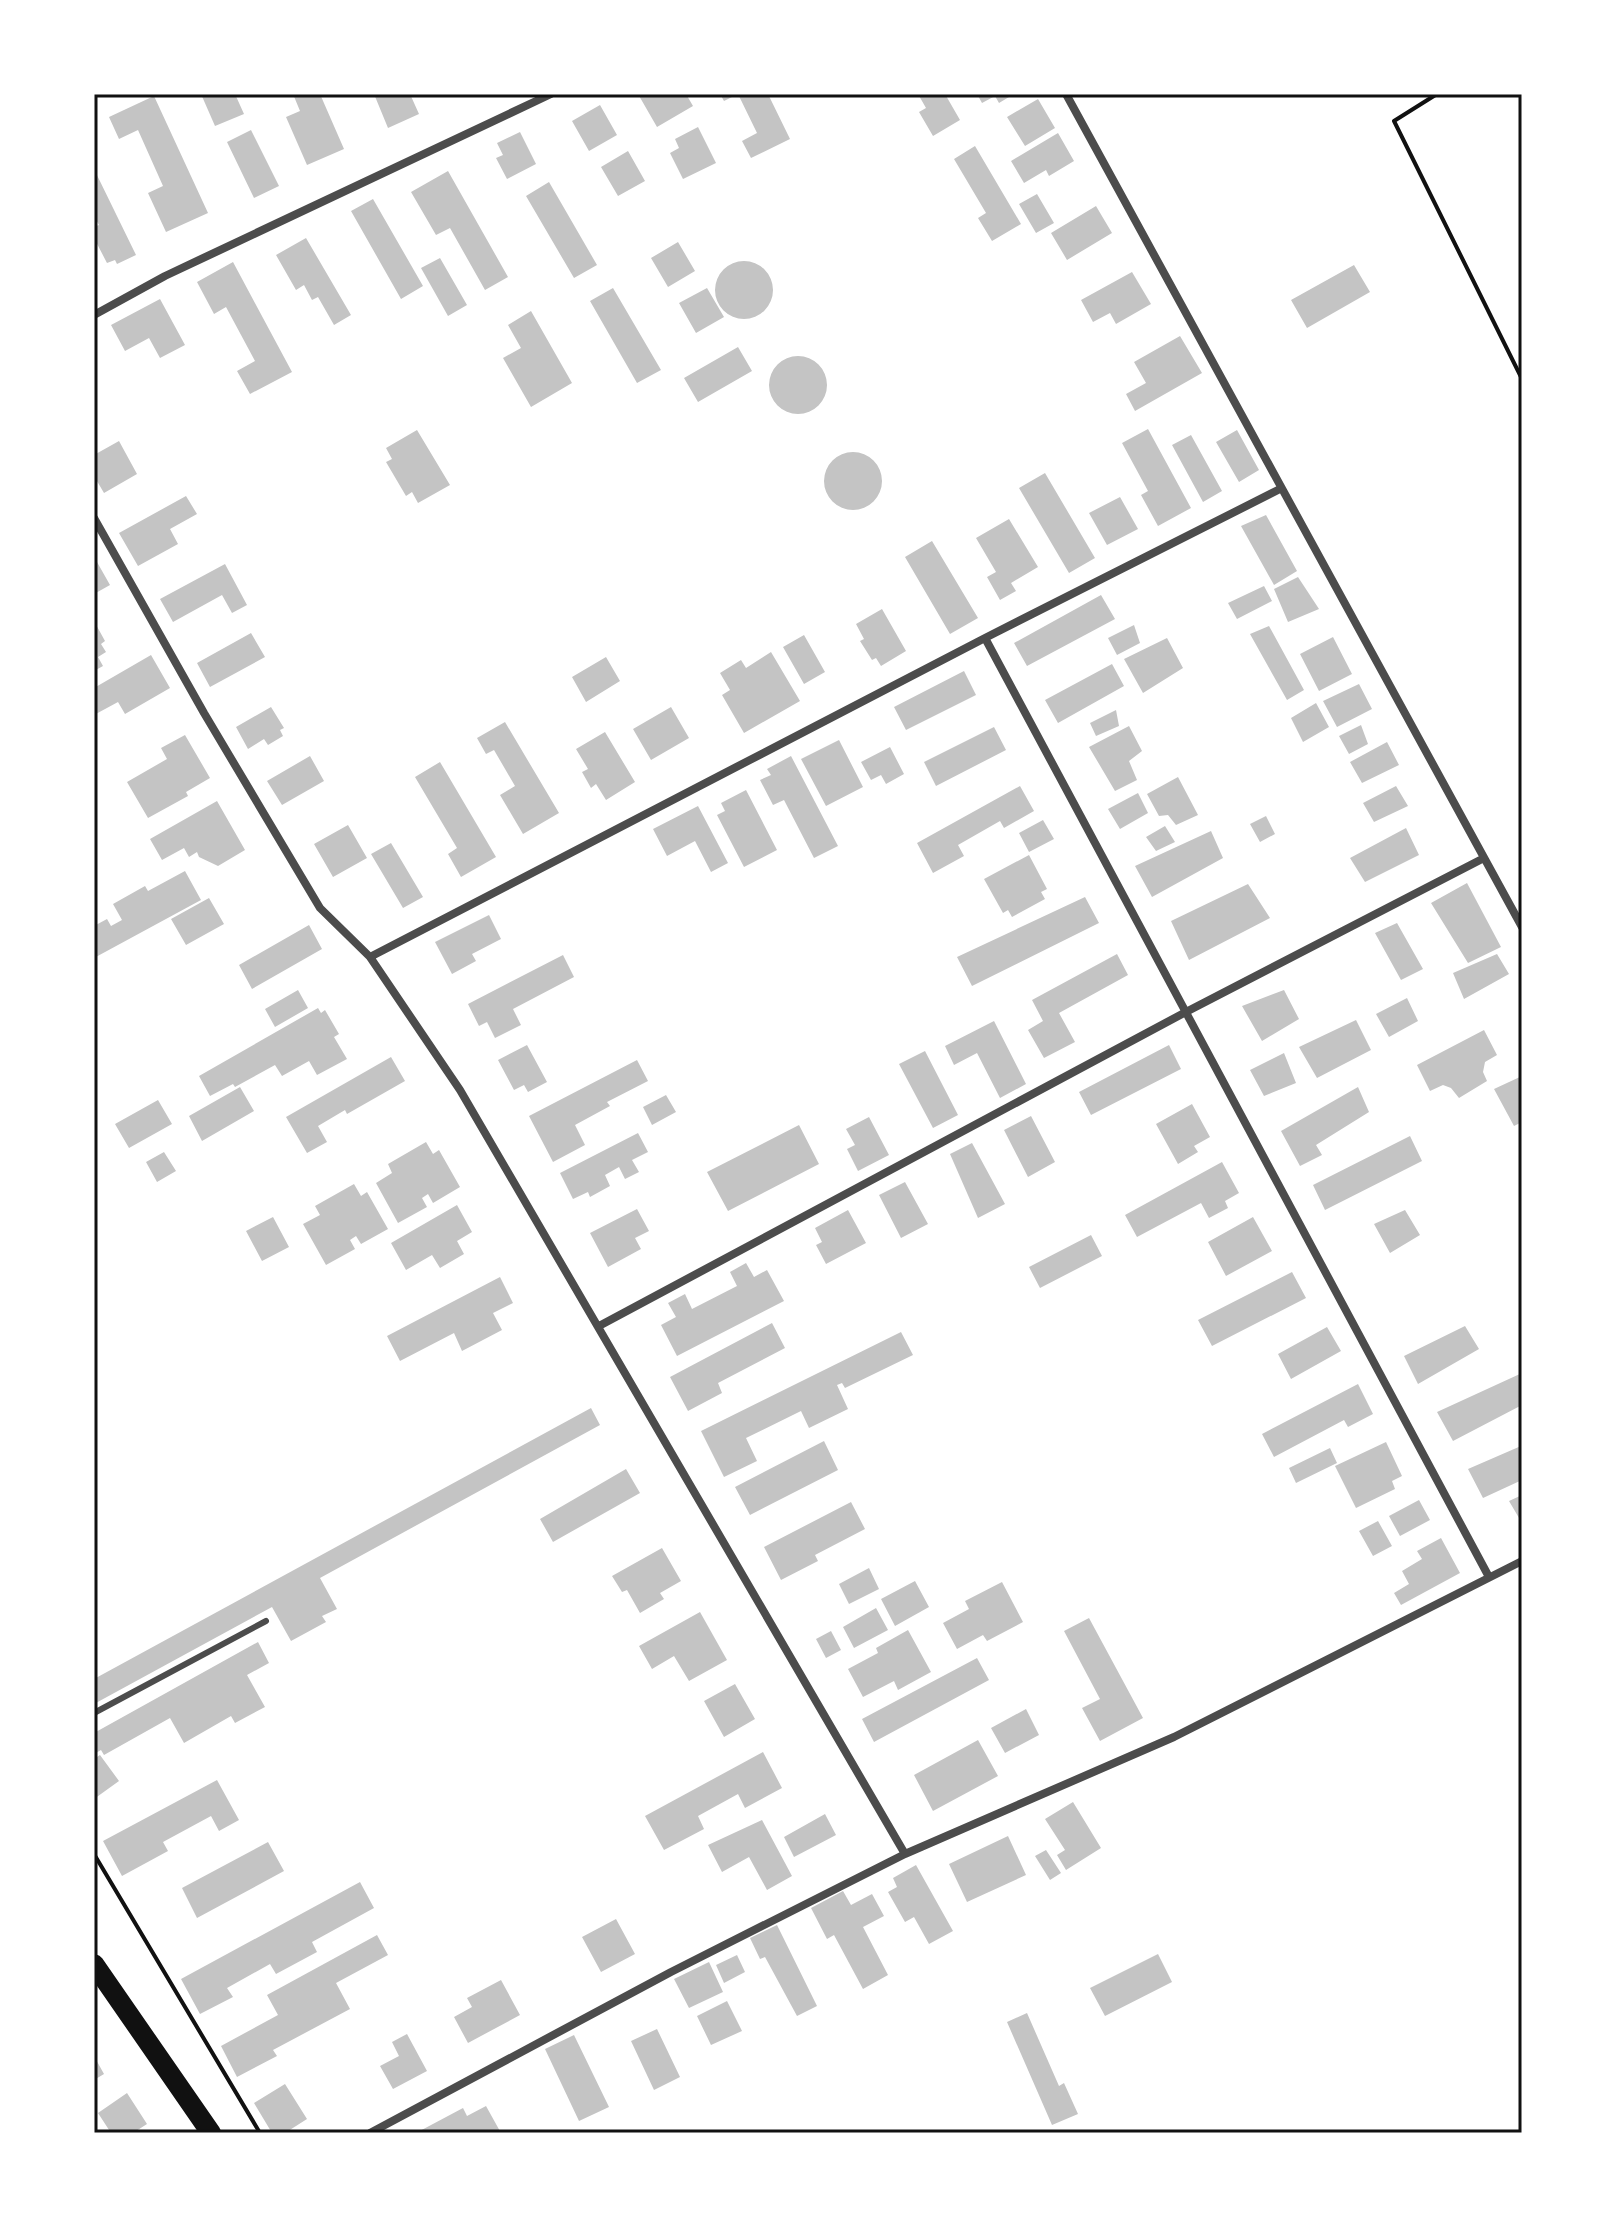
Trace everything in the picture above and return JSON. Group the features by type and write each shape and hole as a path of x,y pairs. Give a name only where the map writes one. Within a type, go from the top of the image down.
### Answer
{"main road":[{"path":"94,1964 211,2133"}],"street":[{"path":"94,315 165,276 551,94"},
{"path":"1066,94 1522,927"},
{"path":"370,957 985,638 1280,489"},
{"path":"94,518 204,713 320,908 370,957 460,1090 905,1854"},
{"path":"985,638 1489,1577"},
{"path":"599,1326 1184,1013 1484,858"},
{"path":"370,2133 671,1972 905,1854 1174,1737 1522,1561"}],"lane":[{"path":"94,1713 266,1621"}],"path":[{"path":"1437,94 1394,121 1522,379"},
{"path":"94,1854 260,2133"}],"building":[{"path":"201,94 235,94 244,114 215,126"},
{"path":"293,94 320,94 344,149 307,165 286,117 300,111"},
{"path":"374,94 410,94 419,114 388,128"},
{"path":"638,94 686,94 693,106 657,127"},
{"path":"720,94 738,94 724,101"},
{"path":"738,94 768,94 790,139 751,158 742,141 757,133"},
{"path":"918,94 945,94 960,120 933,136 919,112 926,108"},
{"path":"977,94 1014,94 999,103 995,96 982,103"},
{"path":"154,96 208,213 166,232 148,193 163,186 138,130 119,139 109,117"},
{"path":"1038,99 1055,128 1025,146 1007,117"},
{"path":"600,105 617,135 589,151 572,121"},
{"path":"698,127 716,163 683,179 670,153 679,148 675,139"},
{"path":"251,130 279,186 254,198 227,142"},
{"path":"520,132 536,164 507,179 496,158 503,155 497,143"},
{"path":"1058,133 1074,161 1049,176 1046,170 1024,183 1011,161"},
{"path":"975,146 1021,224 992,241 978,218 986,213 954,159"},
{"path":"628,151 645,181 618,196 601,167"},
{"path":"94,169 136,255 117,264 115,260 107,263 94,238 94,227 99,225 94,216"},
{"path":"448,171 508,277 485,290 450,228 436,235 411,192"},
{"path":"549,182 597,265 574,278 526,196"},
{"path":"1037,194 1054,223 1036,233 1019,204"},
{"path":"373,199 423,286 401,299 351,211"},
{"path":"1096,206 1112,233 1067,260 1051,233"},
{"path":"306,238 351,315 334,325 318,297 312,300 304,285 296,290 276,255"},
{"path":"678,242 695,271 668,287 651,258"},
{"path":"440,258 467,305 448,316 421,268"},
{"path":"744,261 765,269 773,290 765,311 744,319 723,311 715,290 723,269"},
{"path":"233,262 292,372 250,394 237,371 255,361 226,307 214,314 197,282"},
{"path":"1354,265 1370,292 1307,328 1291,300"},
{"path":"1132,272 1151,304 1116,324 1110,313 1093,322 1081,300"},
{"path":"613,288 661,370 637,383 590,301"},
{"path":"707,288 724,317 696,333 679,303"},
{"path":"160,299 185,345 160,358 149,338 125,351 111,325"},
{"path":"531,311 572,383 531,407 503,358 521,348 508,325"},
{"path":"1180,336 1202,373 1135,411 1126,394 1146,383 1134,362"},
{"path":"738,347 752,371 698,402 684,378"},
{"path":"798,356 819,364 827,385 819,406 798,414 777,406 769,385 777,364"},
{"path":"1148,429 1191,508 1158,526 1141,495 1148,491 1122,443"},
{"path":"417,430 450,485 418,503 412,492 406,496 386,462 392,459 386,448"},
{"path":"1237,430 1259,470 1239,482 1216,442"},
{"path":"1191,435 1222,491 1203,502 1172,445"},
{"path":"119,441 137,474 104,493 94,476 94,455"},
{"path":"853,452 874,460 882,481 874,502 853,510 832,502 824,481 832,460"},
{"path":"1045,473 1095,558 1069,573 1019,488"},
{"path":"186,496 197,514 170,529 178,544 138,566 119,533"},
{"path":"1120,497 1138,529 1107,545 1089,513"},
{"path":"1266,515 1297,571 1274,585 1241,526"},
{"path":"1009,519 1038,567 1011,583 1016,591 1000,600 987,577 996,572 976,538"},
{"path":"932,541 978,618 950,634 905,557"},
{"path":"97,562 110,585 94,594 94,564"},
{"path":"225,564 247,605 232,613 222,595 173,622 160,599"},
{"path":"1298,577 1319,609 1288,622 1274,589"},
{"path":"1264,586 1272,601 1237,619 1228,603"},
{"path":"1101,595 1115,619 1027,666 1014,643"},
{"path":"882,609 906,651 881,666 876,658 872,660 860,641 864,639 856,624"},
{"path":"94,621 105,641 101,644 106,652 98,657 103,666 94,671"},
{"path":"1134,625 1140,643 1117,655 1108,638"},
{"path":"1269,626 1304,690 1287,700 1250,634"},
{"path":"251,633 265,657 210,687 197,663"},
{"path":"804,635 825,672 804,684 783,647"},
{"path":"1333,637 1352,674 1319,691 1300,654"},
{"path":"1167,638 1183,668 1143,693 1124,659"},
{"path":"771,652 800,701 744,733 722,695 730,690 720,673 741,660 746,668"},
{"path":"151,655 170,688 125,714 118,702 94,715 94,688"},
{"path":"606,657 620,681 586,702 572,677"},
{"path":"1112,664 1124,686 1058,723 1045,700"},
{"path":"964,671 976,695 906,730 894,707"},
{"path":"1359,684 1372,709 1337,727 1323,701"},
{"path":"1316,703 1329,727 1303,742 1291,718"},
{"path":"271,707 284,728 280,730 283,736 268,745 264,739 248,749 236,727"},
{"path":"671,707 689,738 651,760 633,729"},
{"path":"1116,710 1119,726 1096,736 1090,723"},
{"path":"505,722 559,813 523,834 500,795 515,786 494,750 486,754 477,738"},
{"path":"1361,725 1368,744 1349,754 1339,736"},
{"path":"1129,726 1142,751 1129,761 1137,780 1115,791 1089,747"},
{"path":"994,727 1006,750 936,786 924,762"},
{"path":"605,732 635,782 606,800 596,784 591,788 582,772 588,769 576,749"},
{"path":"185,735 210,778 186,792 188,796 148,818 127,782 167,759 161,748"},
{"path":"839,740 863,787 826,806 801,759"},
{"path":"1387,742 1399,765 1362,783 1350,762"},
{"path":"890,747 904,774 886,784 881,775 871,780 861,762"},
{"path":"310,756 324,781 282,805 267,781"},
{"path":"791,756 838,846 814,858 784,800 773,805 760,780 771,775 767,769"},
{"path":"440,762 496,857 461,877 448,854 457,848 415,777"},
{"path":"1178,777 1198,815 1176,825 1168,815 1159,816 1147,794"},
{"path":"1020,786 1034,811 1004,828 1000,821 958,845 964,856 933,873 917,843"},
{"path":"1396,786 1408,806 1374,822 1363,803"},
{"path":"746,790 777,850 744,867 717,815 725,811 721,803"},
{"path":"1138,793 1148,813 1120,829 1108,809"},
{"path":"217,801 245,850 218,866 199,857 197,852 189,857 184,848 162,860 150,839"},
{"path":"698,806 728,863 711,872 695,841 667,856 653,829"},
{"path":"1266,816 1275,834 1260,842 1250,824"},
{"path":"1043,820 1054,839 1029,852 1019,833"},
{"path":"348,825 367,858 333,877 314,844"},
{"path":"1165,826 1175,842 1156,851 1146,837"},
{"path":"1406,828 1419,855 1365,882 1350,858"},
{"path":"1211,831 1223,858 1152,897 1135,866"},
{"path":"391,843 423,897 403,908 371,854"},
{"path":"1029,855 1047,889 1041,892 1045,899 1012,917 1008,910 1003,913 984,879"},
{"path":"185,871 201,900 94,958 94,926 107,919 111,926 122,920 113,904 145,886 148,891"},
{"path":"1467,883 1501,947 1468,963 1431,903"},
{"path":"1248,884 1270,918 1189,960 1171,921"},
{"path":"1085,897 1099,923 972,986 957,957"},
{"path":"209,898 224,924 186,945 171,919"},
{"path":"489,915 501,939 472,954 476,961 452,974 435,942"},
{"path":"1397,923 1423,969 1401,980 1375,933"},
{"path":"309,925 322,949 252,989 239,965"},
{"path":"1117,954 1128,975 1059,1013 1075,1042 1044,1058 1028,1030 1043,1021 1032,1000"},
{"path":"1497,954 1509,974 1464,999 1453,973"},
{"path":"563,955 574,977 513,1009 521,1025 495,1038 487,1022 479,1026 468,1004"},
{"path":"298,990 308,1008 275,1027 265,1009"},
{"path":"1284,990 1299,1019 1262,1041 1242,1006"},
{"path":"1407,998 1418,1021 1389,1037 1376,1014"},
{"path":"318,1008 321,1013 325,1010 339,1034 334,1037 347,1059 317,1075 309,1061 282,1076 275,1065 235,1087 233,1084 210,1096 199,1076"},
{"path":"1356,1020 1371,1050 1317,1078 1299,1047"},
{"path":"994,1021 1026,1084 1000,1098 977,1053 954,1065 945,1046"},
{"path":"1484,1030 1497,1055 1485,1062 1483,1072 1487,1081 1459,1098 1451,1088 1443,1085 1430,1091 1417,1065"},
{"path":"527,1045 547,1082 528,1092 524,1085 514,1090 498,1060"},
{"path":"1169,1045 1181,1069 1091,1115 1079,1092"},
{"path":"925,1051 958,1115 933,1128 899,1064"},
{"path":"1284,1053 1296,1083 1264,1096 1250,1070"},
{"path":"391,1057 405,1081 347,1114 345,1110 318,1126 327,1142 307,1153 286,1117"},
{"path":"637,1060 648,1081 607,1102 610,1106 575,1125 585,1145 553,1162 529,1116"},
{"path":"1522,1076 1522,1122 1514,1126 1494,1089"},
{"path":"240,1087 254,1111 202,1141 189,1116"},
{"path":"1358,1087 1369,1112 1316,1145 1322,1155 1300,1166 1281,1131"},
{"path":"666,1095 676,1112 652,1125 643,1107"},
{"path":"158,1100 172,1124 129,1148 115,1124"},
{"path":"1192,1104 1210,1137 1194,1146 1198,1152 1178,1164 1156,1124"},
{"path":"1031,1116 1055,1162 1028,1177 1004,1130"},
{"path":"869,1117 889,1155 858,1171 847,1149 855,1145 846,1129"},
{"path":"799,1125 819,1164 728,1211 707,1172"},
{"path":"638,1133 648,1152 632,1160 639,1172 625,1179 619,1167 605,1175 610,1186 590,1197 588,1192 573,1199 560,1173"},
{"path":"1410,1136 1422,1161 1325,1210 1313,1185"},
{"path":"426,1142 433,1154 439,1150 460,1187 433,1203 428,1194 422,1198 427,1207 398,1223 376,1183 392,1173 388,1164"},
{"path":"972,1143 1005,1204 978,1218 950,1154"},
{"path":"164,1152 176,1171 157,1182 146,1162"},
{"path":"1222,1162 1239,1193 1225,1201 1228,1208 1209,1218 1201,1203 1137,1237 1125,1215"},
{"path":"905,1182 928,1224 901,1238 879,1195"},
{"path":"354,1184 361,1196 367,1192 388,1229 361,1244 356,1236 350,1240 355,1249 326,1265 303,1224 320,1215 315,1206"},
{"path":"457,1205 472,1232 457,1241 464,1254 440,1268 432,1255 406,1270 391,1243"},
{"path":"637,1209 649,1231 635,1238 641,1249 608,1267 590,1233"},
{"path":"848,1210 866,1243 826,1264 816,1245 822,1242 815,1228"},
{"path":"1405,1210 1420,1235 1390,1253 1374,1224"},
{"path":"273,1217 289,1247 262,1261 246,1231"},
{"path":"1253,1217 1272,1251 1226,1276 1208,1242"},
{"path":"1091,1235 1102,1256 1040,1288 1029,1267"},
{"path":"746,1263 754,1277 767,1270 784,1301 677,1356 661,1325 676,1317 668,1303 685,1294 692,1309 737,1286 730,1272"},
{"path":"1292,1272 1306,1298 1212,1346 1198,1320"},
{"path":"500,1277 513,1303 493,1313 502,1330 462,1351 454,1333 400,1361 387,1336"},
{"path":"772,1323 785,1348 718,1383 722,1393 688,1411 670,1377"},
{"path":"1465,1326 1479,1349 1418,1384 1404,1356"},
{"path":"1327,1327 1341,1351 1291,1379 1278,1354"},
{"path":"901,1332 913,1355 845,1388 842,1383 837,1385 848,1409 809,1428 801,1411 746,1438 757,1461 724,1477 701,1431"},
{"path":"1522,1373 1522,1405 1453,1441 1437,1412"},
{"path":"1358,1384 1373,1414 1348,1427 1344,1420 1274,1457 1262,1434"},
{"path":"591,1408 600,1425 320,1578 337,1609 322,1616 326,1622 291,1641 272,1607 94,1704 94,1679"},
{"path":"824,1441 838,1470 750,1515 735,1487"},
{"path":"1386,1442 1402,1476 1392,1481 1395,1489 1356,1508 1335,1466"},
{"path":"1521,1446 1522,1480 1483,1498 1468,1469"},
{"path":"1330,1448 1337,1463 1296,1483 1289,1468"},
{"path":"626,1469 640,1493 553,1542 540,1519"},
{"path":"1522,1495 1522,1523 1509,1501"},
{"path":"1419,1500 1430,1520 1400,1536 1389,1516"},
{"path":"851,1502 865,1529 815,1555 818,1561 781,1580 764,1547"},
{"path":"1378,1521 1392,1546 1373,1556 1359,1531"},
{"path":"1441,1538 1460,1573 1401,1605 1394,1593 1409,1584 1402,1571 1422,1559 1417,1551"},
{"path":"662,1548 681,1581 660,1593 664,1599 640,1613 627,1590 622,1592 612,1576"},
{"path":"869,1568 879,1589 849,1604 839,1584"},
{"path":"915,1581 929,1607 895,1626 881,1599"},
{"path":"1002,1582 1023,1622 987,1641 983,1635 957,1649 943,1623 969,1609 965,1601"},
{"path":"876,1608 888,1630 854,1648 843,1627"},
{"path":"700,1612 727,1660 689,1681 674,1656 652,1669 639,1646"},
{"path":"1089,1618 1143,1718 1100,1741 1082,1708 1100,1699 1064,1631"},
{"path":"908,1630 931,1672 898,1690 894,1681 863,1697 848,1669 878,1653 876,1648"},
{"path":"831,1631 841,1650 826,1658 816,1639"},
{"path":"258,1642 269,1663 247,1675 265,1707 235,1723 231,1716 184,1743 170,1718 104,1755 101,1750 94,1754 94,1733"},
{"path":"977,1658 989,1680 874,1742 862,1719"},
{"path":"735,1684 755,1719 724,1737 704,1701"},
{"path":"1026,1709 1039,1735 1005,1753 991,1728"},
{"path":"978,1740 998,1776 933,1811 914,1775"},
{"path":"763,1752 782,1788 745,1808 738,1794 698,1816 704,1829 664,1850 645,1816"},
{"path":"100,1755 119,1781 94,1799 94,1759"},
{"path":"217,1780 239,1820 219,1831 211,1816 163,1842 168,1851 122,1876 103,1841"},
{"path":"1073,1802 1101,1848 1066,1870 1057,1855 1065,1850 1045,1819"},
{"path":"825,1814 836,1835 794,1857 784,1837"},
{"path":"762,1820 792,1876 767,1890 749,1857 722,1872 708,1845"},
{"path":"1008,1836 1026,1875 967,1902 949,1864"},
{"path":"268,1842 284,1871 197,1918 182,1888"},
{"path":"1046,1850 1061,1873 1050,1880 1035,1856"},
{"path":"916,1865 953,1931 929,1944 914,1917 905,1922 888,1892 897,1887 893,1878"},
{"path":"360,1882 374,1908 312,1942 317,1952 276,1974 270,1964 227,1988 233,1997 200,2014 181,1979"},
{"path":"843,1891 851,1905 872,1894 884,1916 863,1927 888,1975 863,1989 834,1935 827,1939 811,1908"},
{"path":"616,1919 635,1954 601,1972 582,1937"},
{"path":"777,1925 817,2006 797,2016 765,1957 760,1959 750,1938"},
{"path":"377,1935 388,1955 336,1983 350,2009 273,2050 277,2056 237,2077 221,2046 278,2015 267,1995"},
{"path":"1158,1954 1172,1982 1105,2016 1090,1988"},
{"path":"737,1955 745,1972 724,1983 716,1965"},
{"path":"709,1962 723,1992 689,2008 674,1979"},
{"path":"501,1980 520,2015 468,2043 454,2017 472,2007 467,1998"},
{"path":"727,2001 742,2031 711,2045 697,2016"},
{"path":"1027,2013 1059,2086 1064,2083 1078,2114 1052,2125 1007,2022"},
{"path":"657,2029 680,2077 654,2090 631,2041"},
{"path":"407,2034 427,2071 393,2089 380,2066 399,2056 392,2042"},
{"path":"574,2035 609,2107 579,2121 545,2049"},
{"path":"94,2056 104,2074 94,2080"},
{"path":"285,2084 307,2119 285,2133 272,2133 254,2103"},
{"path":"127,2093 147,2124 133,2133 111,2133 98,2113"},
{"path":"486,2106 501,2133 416,2133 463,2108 467,2116"}]}
